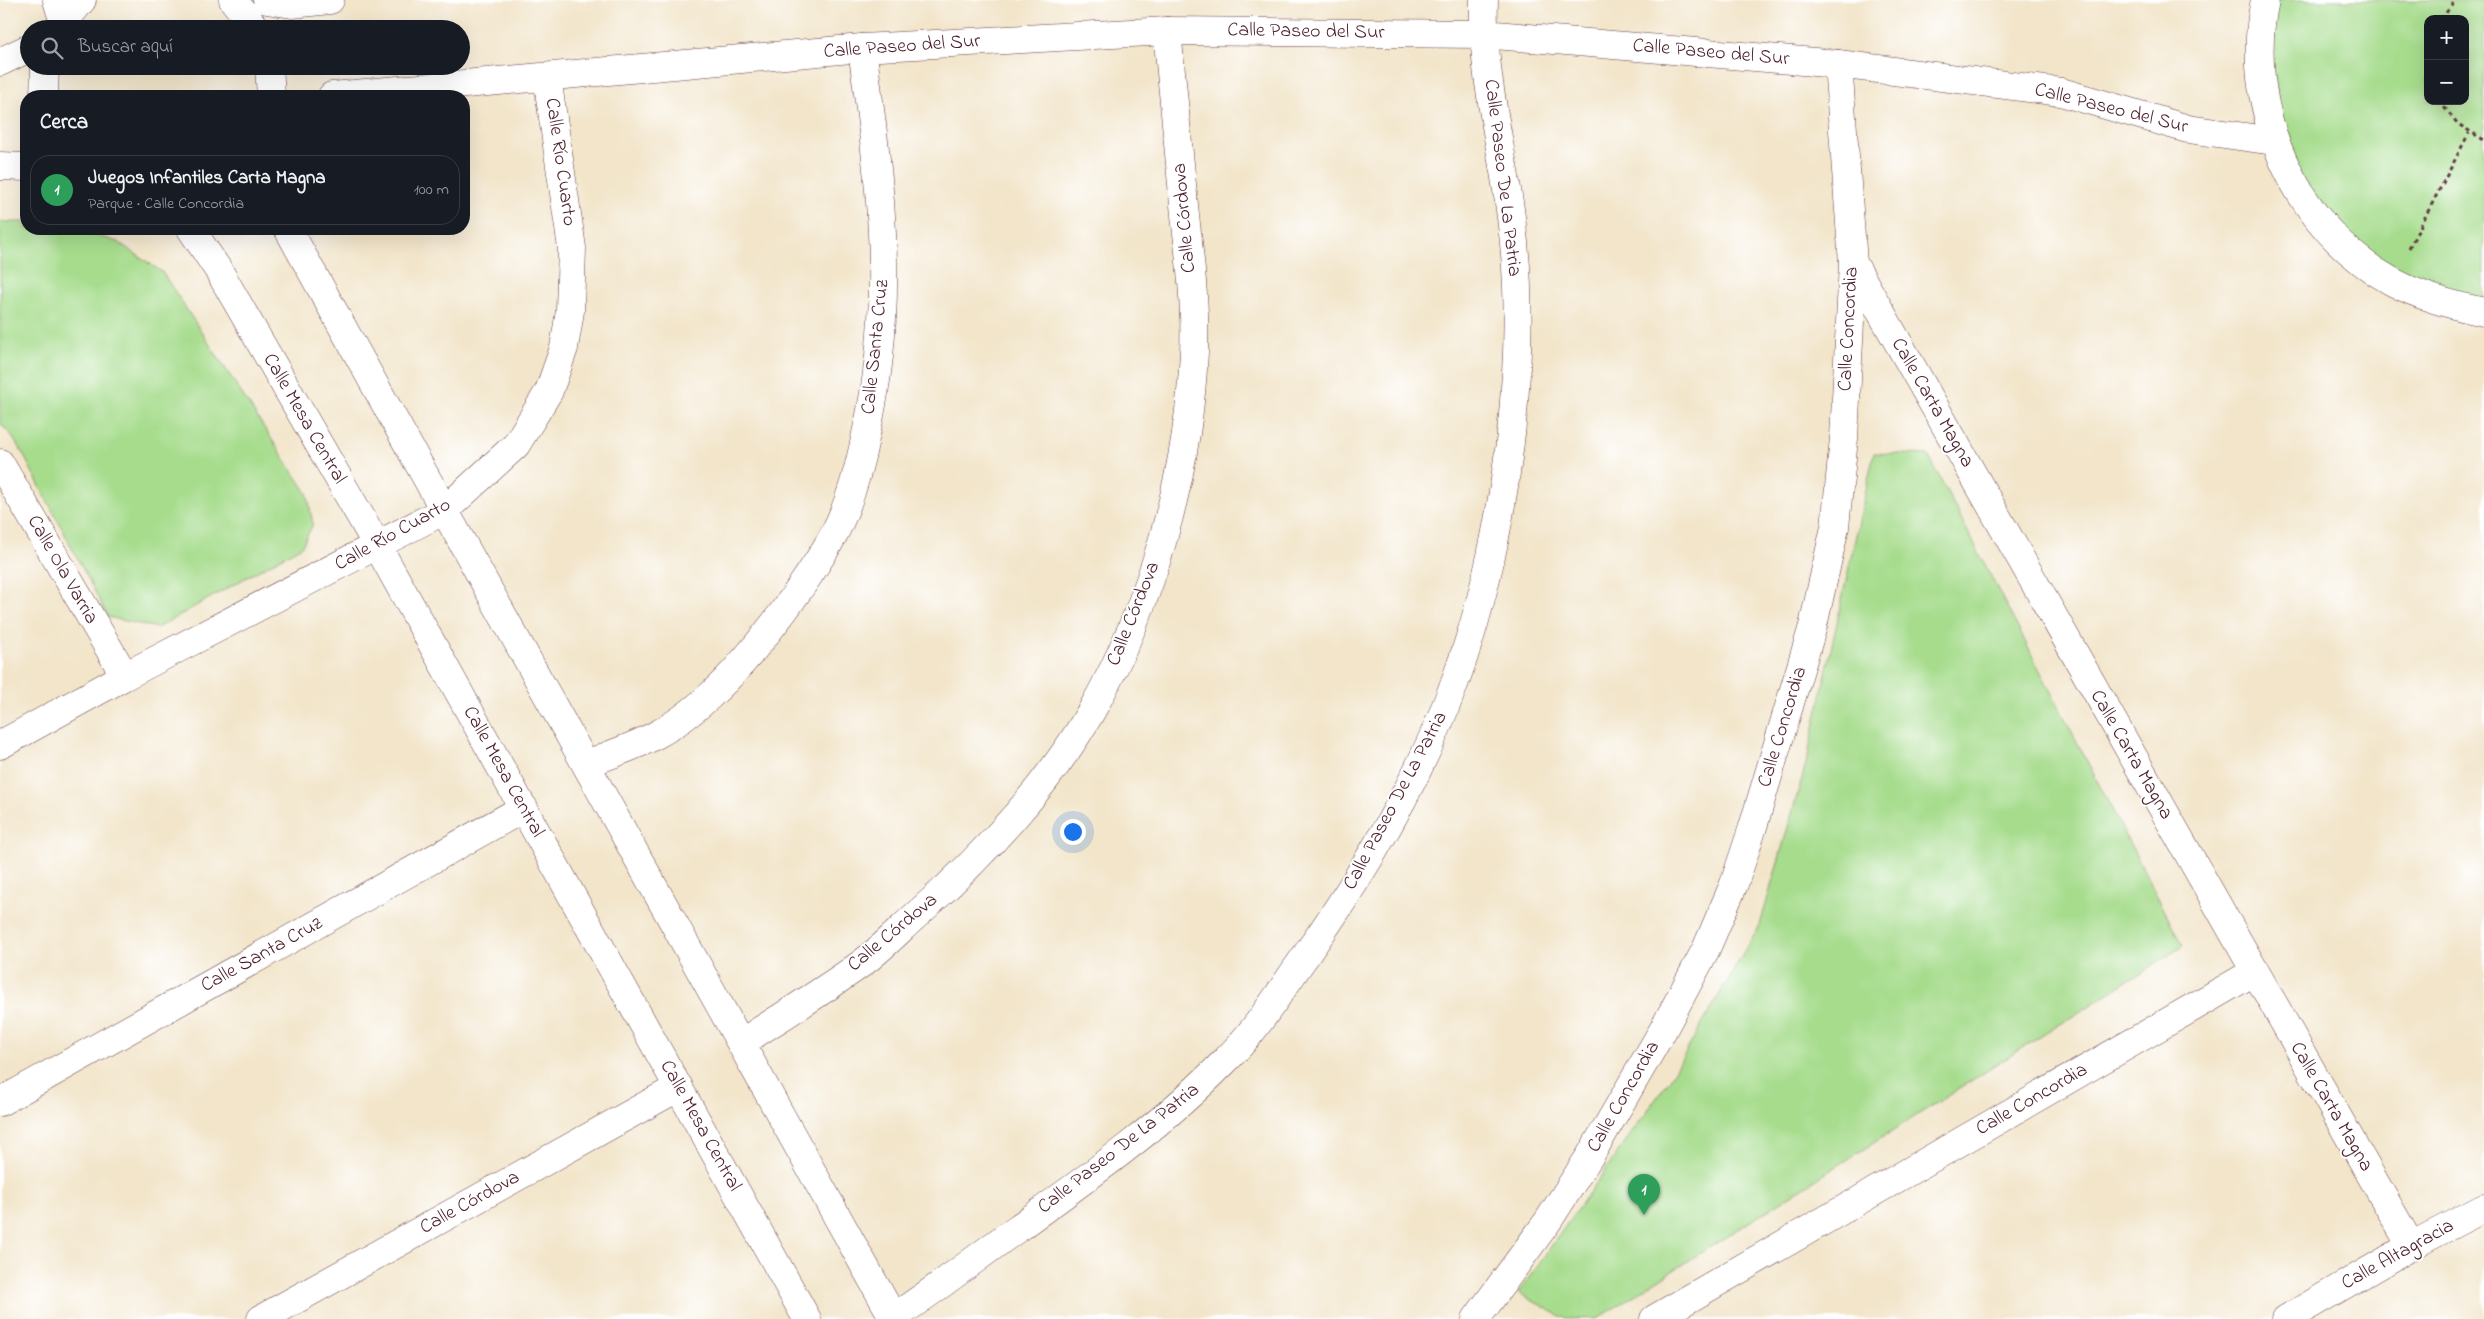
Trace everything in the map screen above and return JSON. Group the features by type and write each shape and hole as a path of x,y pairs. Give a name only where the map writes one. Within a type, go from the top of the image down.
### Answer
{"street":[{"path":"60,16 82,0"},
{"path":"233,0 249,20"},
{"path":"267,0 292,4 330,0"},
{"name":"Calle Paseo De La Patria","path":"893,1318 1049,1205 1177,1108 1229,1058 1256,1026 1344,900 1421,761 1450,696 1472,631 1487,572 1503,479 1516,375 1517,294 1512,220 1483,34 1484,0"},
{"path":"2264,0 2259,60 2263,102 2274,141 2294,183 2321,222 2353,254 2391,281 2440,303 2484,312"},
{"name":"Calle Paseo del Sur","path":"400,90 862,48 1167,31 1483,34 1838,64 2061,92 2188,129 2274,141"},
{"name":"Calle Córdova","path":"741,1043 862,963 969,865 1014,817 1091,712 1133,625 1151,578 1177,487 1185,440 1194,352 1190,261 1167,31"},
{"name":"Calle Santa Cruz","path":"586,764 657,735 700,704 736,669 766,635 812,573 834,534 850,498 877,389 884,290 884,238 880,190 862,48"},
{"path":"0,62 20,52"},
{"name":"Calle Concordia","path":"1476,1319 1548,1221 1591,1154 1663,1030 1706,950 1734,884 1752,830 1813,626 1835,527 1844,438 1853,264 1838,64"},
{"path":"44,75 44,90"},
{"path":"270,75 271,90"},
{"name":"Calle Río Cuarto","path":"0,744 125,676 445,510 516,445 535,417 549,391 564,348 570,311 572,248 547,77"},
{"path":"0,166 20,167"},
{"name":"Calle Mesa Central","path":"195,235 219,271 377,545 807,1319"},
{"path":"291,235 893,1318"},
{"name":"Calle Carta Magna","path":"1853,264 2411,1246"},
{"name":"Calle Ola Varria","path":"0,463 125,676"},
{"name":"Calle Santa Cruz","path":"0,1102 524,808"},
{"name":"Calle Concordia","path":"1654,1319 2254,972"},
{"name":"Calle Córdova","path":"261,1319 679,1087"},
{"name":"Calle Altagracia","path":"2286,1319 2411,1246 2484,1208"}],"path":[{"path":"2444,15 2456,0"},
{"path":"2443,105 2458,124 2469,133 2484,140"},
{"path":"2391,281 2469,133"}],"green space":[{"path":"2267,0 2484,0 2484,307 2376,272 2289,178 2264,10"},
{"path":"0,222 20,222 20,235 94,235 118,242 162,272 307,493 313,524 302,546 157,628 108,617 23,454 9,432 0,424"},
{"path":"1874,453 1928,455 2183,946 1597,1319 1566,1319 1518,1293 1670,1079 1760,925 1806,764"}],"place":[{"name":"Juegos Infantiles Carta Magna","path":"1644,1215"}]}
